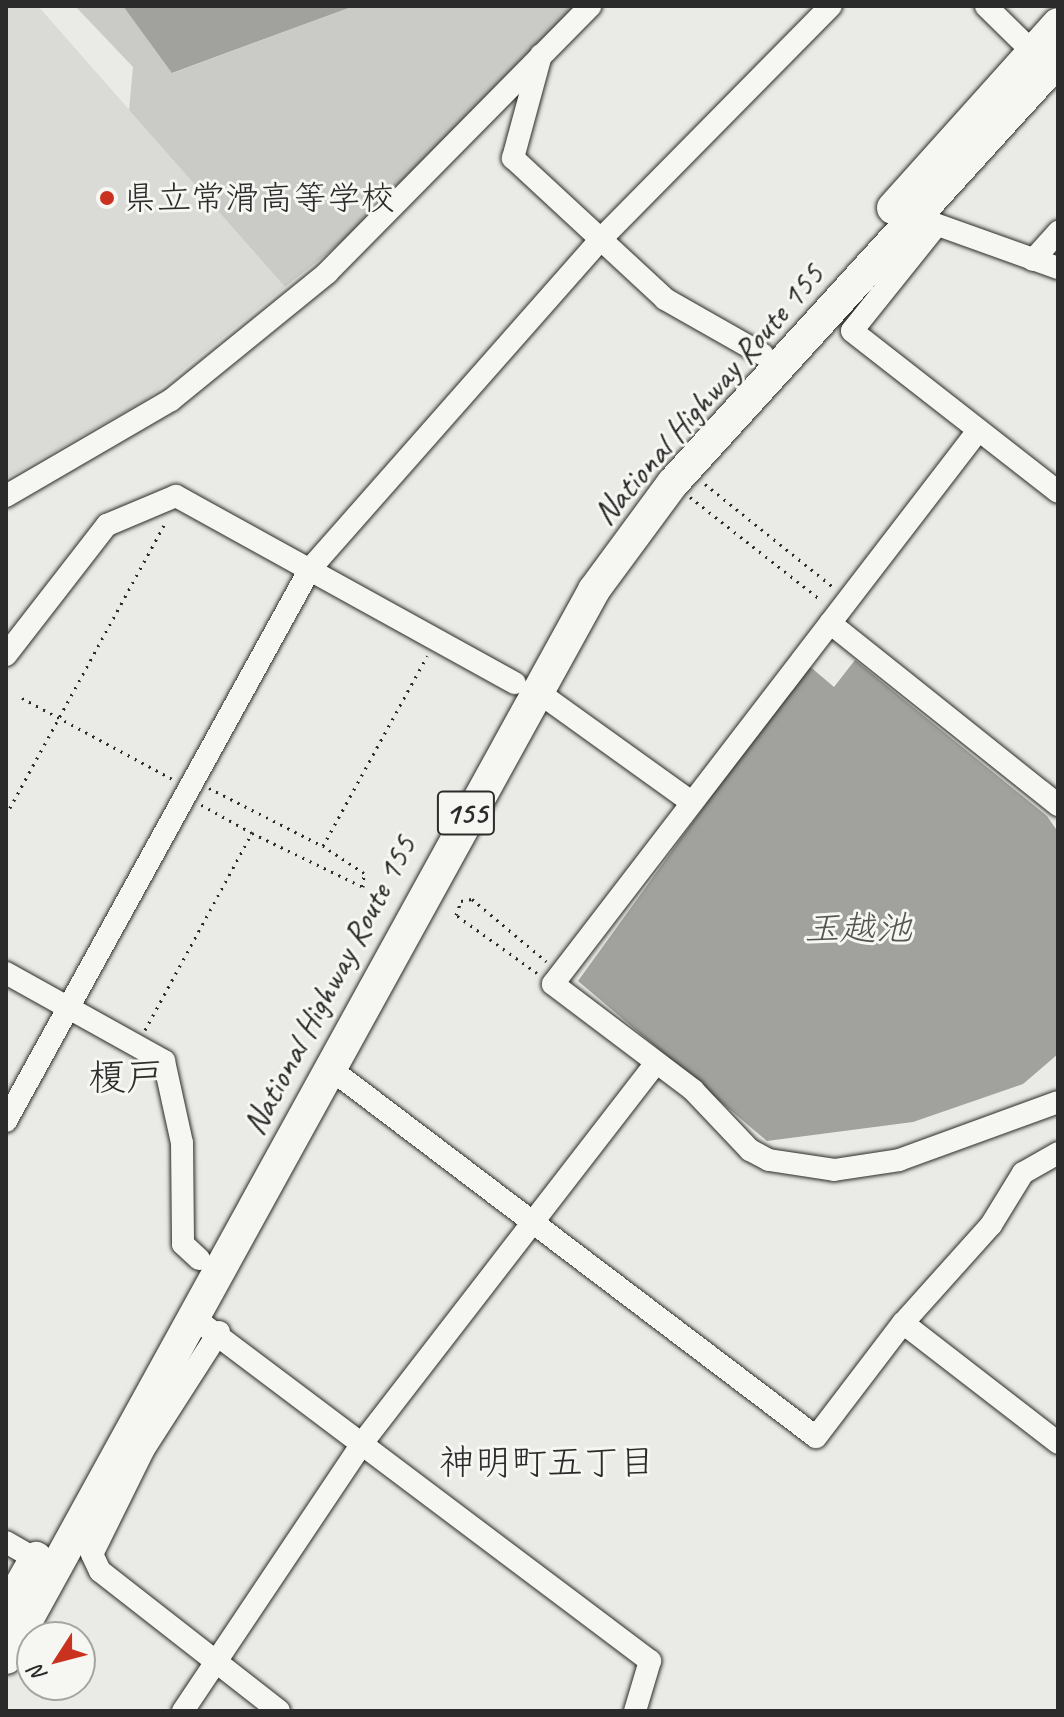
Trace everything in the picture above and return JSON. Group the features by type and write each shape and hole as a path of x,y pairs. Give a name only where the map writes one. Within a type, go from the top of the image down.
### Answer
{"highway":[{"name":"National Highway Route 155","path":"6,1658 206,1324 328,1067 524,686 681,491 926,221 1050,64 1058,24"},
{"name":"National Highway Route 155","path":"6,1611 199,1259 524,686 606,535 762,354 1050,64"}],"street":[{"path":"6,496 171,400 327,273 542,50 590,6"},
{"path":"6,1121 310,569 601,239 831,6"},
{"path":"986,6 1050,64"},
{"path":"542,50 511,154 665,299 762,354"},
{"path":"1058,268 926,221 852,331 977,432 1058,492"},
{"path":"1033,260 1058,232"},
{"path":"977,432 558,979 654,1065 718,1111 760,1157 834,1170 957,1144 1058,1102"},
{"path":"6,655 107,525 180,498 524,686 691,802"},
{"path":"839,612 1058,805"},
{"path":"6,973 137,1044 167,1070 182,1143 183,1244 199,1259"},
{"path":"183,1711 218,1664 363,1442 654,1065"},
{"path":"328,1067 806,1436 816,1437 903,1323 991,1225 1023,1173 1058,1153"},
{"path":"903,1323 1058,1443"},
{"path":"279,1711 100,1571 92,1554 206,1324 650,1661 635,1711"},
{"path":"6,1542 36,1559"}],"path":[{"path":"681,491 703,483 839,612"},
{"path":"681,491 839,612"},
{"path":"6,815 180,498"},
{"path":"323,846 436,638"},
{"path":"22,698 188,787 323,846 364,873 363,887 252,833 188,787"},
{"path":"137,1044 252,833"},
{"path":"472,899 558,979 456,915 461,901 472,899"}],"shaded area":[{"name":"県立常滑高等学校","path":"6,6 38,6 285,287 144,401 6,478"},
{"path":"75,6 123,6 173,73 354,6 575,6 344,240 285,287 129,110 133,67"}],"water":[{"path":"123,6 354,6 172,73"},
{"name":"玉越池","path":"855,660 1047,816 1058,832 1058,1054 1023,1084 913,1122 767,1141 578,981 807,664 834,687"}],"place":[{"name":"県立常滑高等学校","path":"107,198"}],"district":[{"name":"榎戸","path":"126,1078"},
{"name":"神明町五丁目","path":"547,1463"}]}
